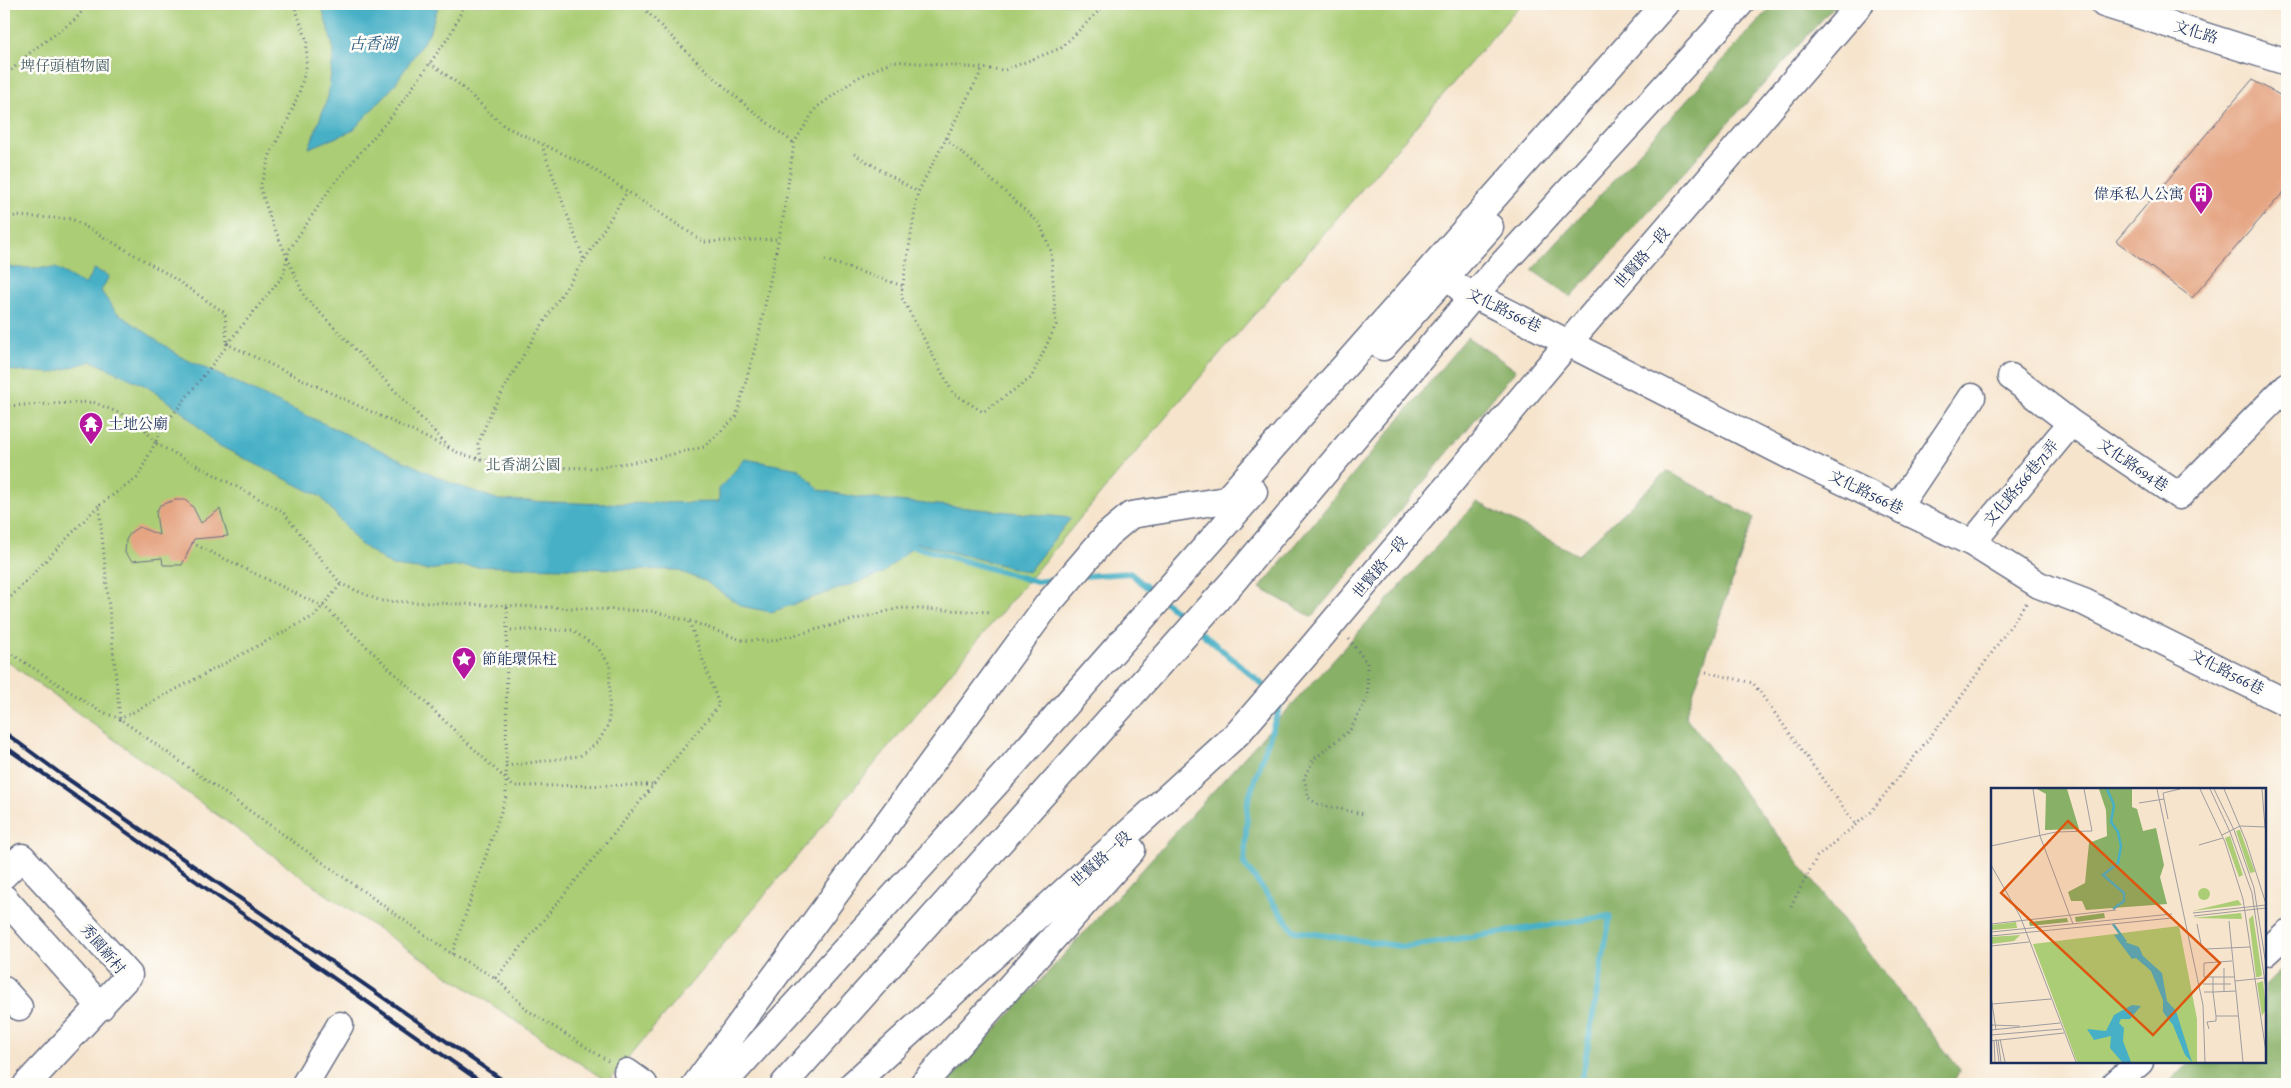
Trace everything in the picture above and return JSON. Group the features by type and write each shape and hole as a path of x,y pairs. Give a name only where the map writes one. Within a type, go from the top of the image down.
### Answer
{"street":[{"path":"696,1084 1048,604 1107,535 1130,516 1226,500 1388,313 1665,4"},
{"path":"723,1084 1112,654 1444,280 1684,4"},
{"path":"784,1084 1236,578 1474,296 1740,4"},
{"name":"世賢路一段","path":"853,1084 1230,741 1335,621 1569,342 1860,4"},
{"name":"文化路","path":"2104,4 2287,62"},
{"name":"文化路566巷","path":"1444,280 1794,458 1972,543 2038,585 2084,602 2287,703"},
{"name":"文化路694巷","path":"2012,377 2071,423 2179,496 2287,386"},
{"path":"1898,507 1972,397"},
{"name":"文化路566巷71弄","path":"1972,543 2071,423"},
{"path":"923,1084 1230,741"},
{"name":"秀園新村","path":"4,875 22,857 128,974 101,1007 27,1084"},
{"path":"4,898 101,1007"},
{"path":"2266,952 2287,933"},
{"path":"305,1084 340,1025"},
{"path":"2115,1084 2139,1063"}],"path":[{"path":"4,77 33,50 75,20 88,4"},
{"path":"294,4 307,41 306,68 287,122 271,152 260,187 270,218 304,296 451,449"},
{"path":"226,344 282,276 287,254 332,186 395,112 450,35 465,4"},
{"path":"640,4 698,64 750,110 794,143"},
{"path":"226,344 451,449 510,467 592,468 647,460 704,446 736,417 760,334 794,143 816,108 857,78 893,61 1005,70 1061,48 1106,4"},
{"path":"430,63 460,85 504,126 541,145 588,165 704,242 778,239"},
{"path":"946,138 1040,224 1051,251 1056,325 1031,378 983,412 953,393 901,296 918,192 946,138 983,68"},
{"path":"541,145 584,260"},
{"path":"854,154 918,192"},
{"path":"481,459 478,444 492,410 531,342 627,192"},
{"path":"4,218 16,216 72,219 166,273 225,313 227,346 163,427 137,478 99,505 4,604"},
{"path":"826,260 903,286"},
{"path":"4,406 93,402 140,422 155,443 282,511 341,584 381,602 651,611 689,621 741,640 771,641 900,608 991,612"},
{"path":"99,505 120,719"},
{"path":"192,543 326,608 513,786 655,786"},
{"path":"120,719 314,616 341,584"},
{"path":"1792,906 1817,857 1871,812 1959,700 2038,585"},
{"path":"452,954 506,797 507,606"},
{"path":"496,978 655,786 719,705 689,621"},
{"path":"1335,621 1367,663 1368,697 1350,730 1314,759 1304,778 1309,798 1317,804 1363,814"},
{"path":"506,630 572,630 598,649 610,665 609,723 599,741 580,756 506,766"},
{"path":"4,649 98,710 120,719 452,954 496,978 527,1010 635,1078"},
{"path":"1706,672 1753,683 1856,825"}],"green space":[{"name":"北香湖公園","path":"4,4 1521,4 1118,473 608,1082 327,895 4,659"},
{"path":"1774,4 1836,4 1571,297 1532,270"},
{"path":"1467,337 1516,370 1312,617 1260,588"},
{"path":"1667,471 1754,518 1685,716 1960,1070 1952,1084 946,1084 1477,502 1578,555"},
{"path":"2287,964 2287,1084 2167,1084 2189,1063 2266,1063 2266,985"}],"water":[{"name":"古香湖","path":"321,4 439,4 429,33 393,87 352,131 309,148 328,97 334,50"},
{"path":"4,265 13,268 56,268 85,285 94,269 109,276 101,291 115,311 181,357 451,483 499,500 602,504 719,502 719,489 745,459 799,469 820,490 855,497 1071,518 1028,572 917,543 882,574 771,612 741,606 705,581 676,570 459,566 427,570 392,566 360,544 321,497 214,443 182,411 146,386 92,361 51,373 4,370"}],"building":[{"name":"偉承私人公寓","path":"2252,80 2287,99 2287,188 2192,298 2116,241"},
{"path":"175,500 185,500 193,507 201,523 220,509 228,536 194,539 182,565 163,565 162,558 132,561 125,553 126,540 131,532 139,527 159,535 156,513 160,505"}],"waterway":[{"path":"906,544 1037,582 1058,579"},
{"path":"1083,576 1130,573 1155,594"},
{"path":"1165,602 1190,623"},
{"path":"1197,629 1268,689"},
{"path":"1280,698 1282,700 1248,800 1244,864 1294,931 1405,947 1610,916 1581,1084"}],"railway":[{"path":"4,732 65,777 508,1084"},
{"path":"4,746 484,1084"}],"place":[{"name":"偉承私人公寓","path":"2201,215"},
{"name":"土地公廟","path":"91,445"},
{"name":"節能環保柱","path":"464,680"}],"park label":[{"name":"埤仔頭植物園","path":"65,66"}]}
